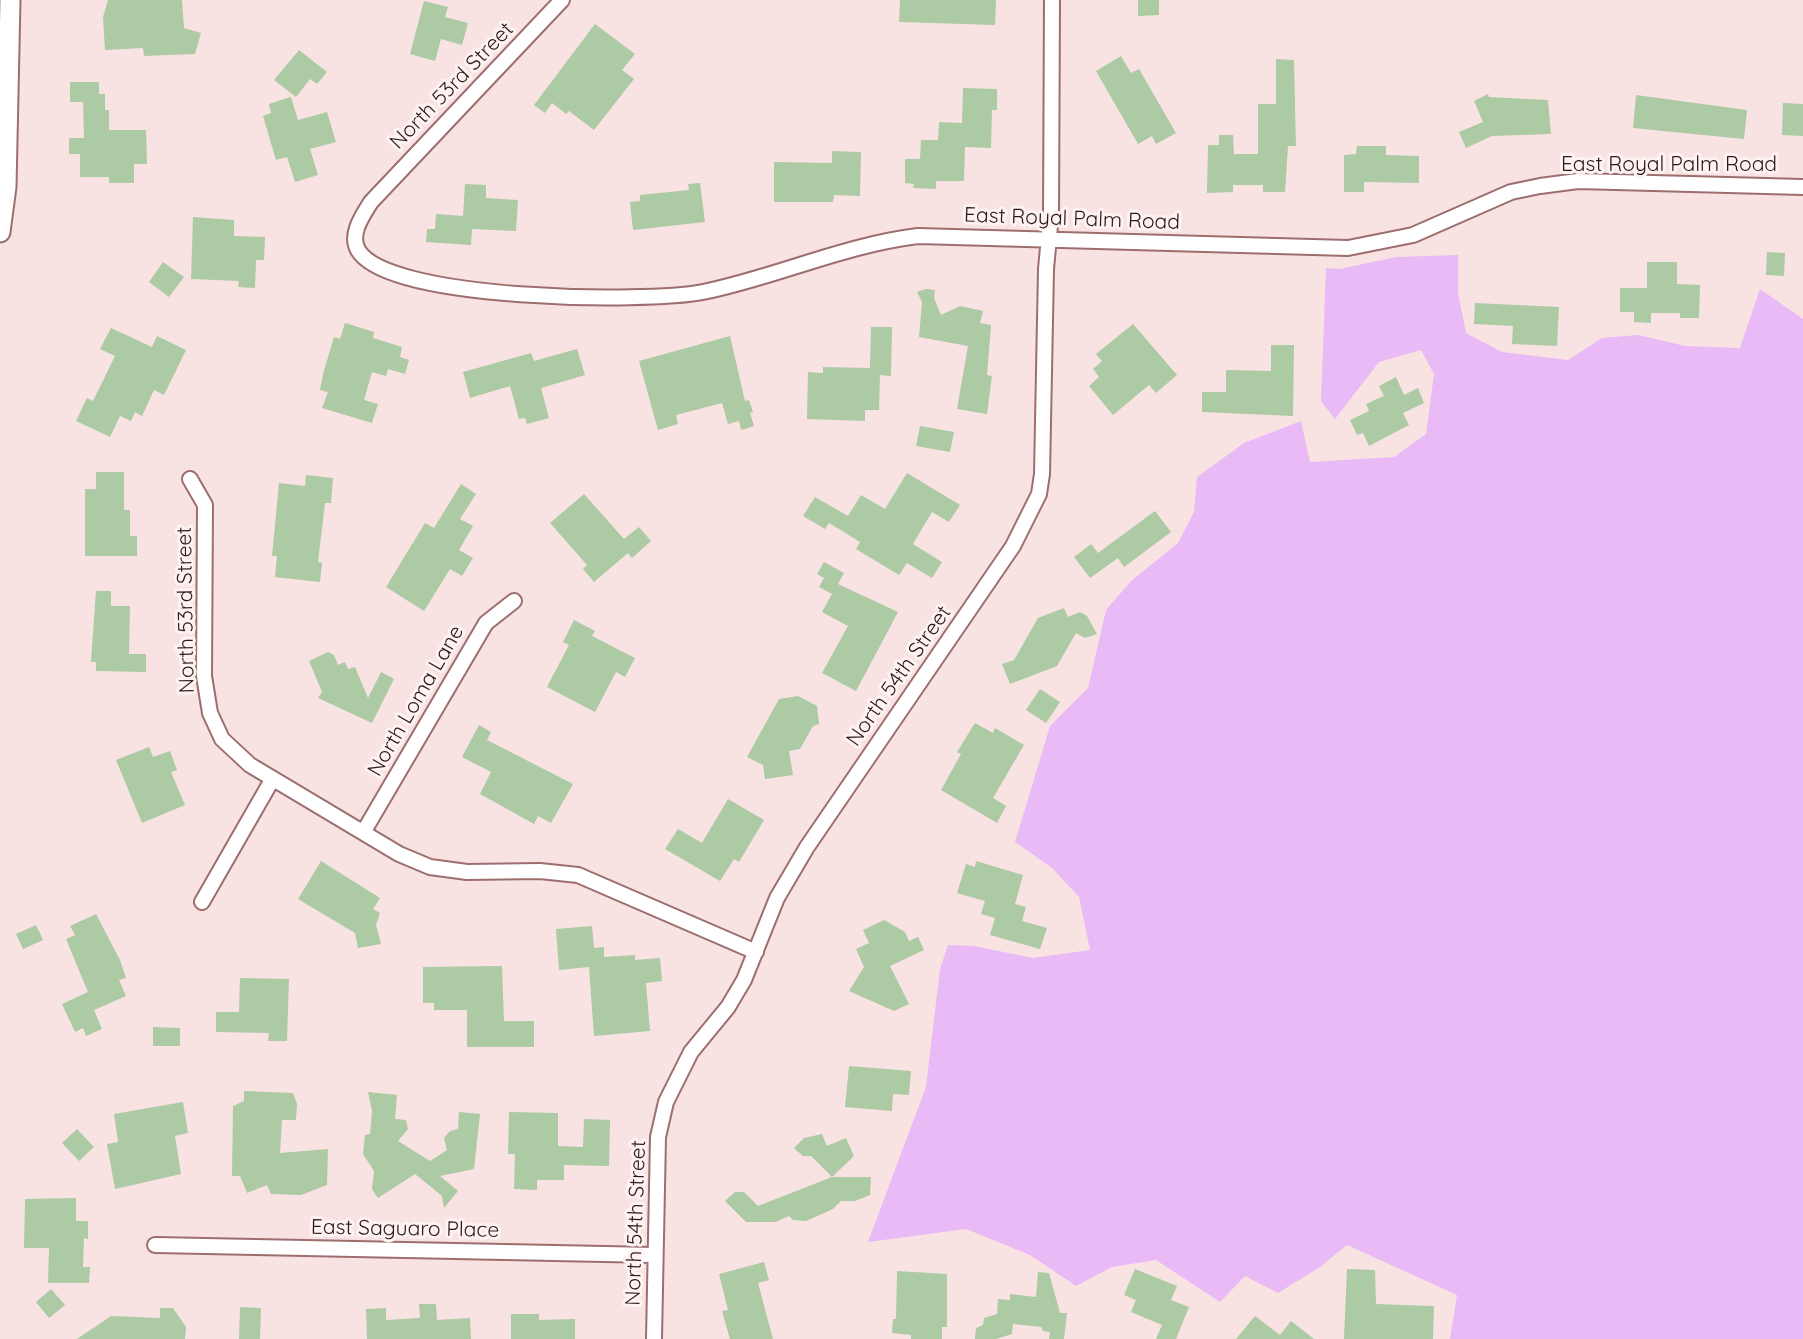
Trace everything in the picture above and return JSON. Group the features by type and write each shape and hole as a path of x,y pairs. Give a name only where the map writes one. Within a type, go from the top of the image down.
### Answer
{"street":[{"path":"0,232 6,187 10,0"},
{"name":"North 53rd Street","path":"355,239 358,223 371,202 562,0"},
{"name":"North 54th Street","path":"654,1339 658,1137 666,1102 691,1052 728,1007 756,951 777,898 807,847 1013,547 1040,494 1049,240 1052,0"},
{"name":"East Royal Palm Road","path":"355,239 357,248 368,262 392,274 432,282 544,296 614,299 702,292 887,240 918,236 1348,248 1413,235 1511,192 1578,181 1803,187"},
{"name":"North 53rd Street","path":"190,479 205,505 204,676 210,713 222,738 250,765 399,854 430,867 467,873 540,871 578,875 756,951"},
{"name":"North Loma Lane","path":"364,831 486,623 514,601"},
{"path":"202,902 272,780"},
{"name":"East Saguaro Place","path":"155,1245 654,1255"}],"shaded area":[{"path":"1458,255 1458,293 1466,333 1502,352 1568,360 1602,338 1638,335 1685,346 1740,348 1760,289 1803,319 1803,1339 1450,1339 1457,1295 1347,1245 1320,1267 1278,1293 1245,1276 1220,1302 1156,1260 1112,1267 1076,1286 1030,1255 966,1229 868,1242 926,1087 940,969 948,945 974,946 1033,958 1090,950 1079,897 1052,868 1015,842 1050,726 1088,688 1106,610 1131,581 1178,543 1194,512 1197,477 1244,443 1301,421 1310,462 1394,457 1426,434 1434,374 1421,350 1379,362 1335,419 1321,401 1326,268 1340,269 1396,257"}],"building":[{"path":"108,0 182,0 184,28 201,33 195,54 144,56 143,48 105,50 103,17"},
{"path":"900,0 996,0 995,25 899,22"},
{"path":"1138,0 1159,0 1159,15 1138,16"},
{"path":"424,1 448,7 445,17 468,23 462,45 441,39 435,61 410,54"},
{"path":"595,24 635,54 622,70 634,79 594,130 569,111 566,114 552,103 545,113 534,105"},
{"path":"299,50 327,72 317,84 310,79 296,97 274,80"},
{"path":"1121,56 1131,73 1139,69 1176,133 1156,144 1152,136 1138,144 1096,71"},
{"path":"1276,59 1294,60 1296,146 1288,146 1285,192 1263,192 1263,185 1233,185 1233,192 1207,193 1208,145 1219,145 1219,135 1233,135 1234,154 1258,154 1258,104 1276,104"},
{"path":"70,82 99,82 99,94 105,94 105,110 109,110 109,130 146,130 147,164 134,164 134,183 109,183 109,177 80,177 80,154 69,154 69,138 84,138 83,102 70,102"},
{"path":"963,88 997,89 997,110 992,110 991,148 965,147 964,181 936,181 936,189 913,188 914,184 905,183 905,159 920,159 921,140 938,140 939,122 962,123"},
{"path":"1488,94 1489,97 1548,100 1551,134 1492,136 1466,148 1459,132 1483,122 1474,101"},
{"path":"1636,95 1747,110 1744,139 1633,128"},
{"path":"291,97 298,120 327,112 336,142 310,149 318,175 295,182 287,157 276,160 263,116 271,113 269,104"},
{"path":"1783,103 1803,104 1803,136 1782,135"},
{"path":"1357,146 1386,146 1386,155 1419,156 1419,183 1364,182 1364,192 1344,192 1344,155 1356,154"},
{"path":"832,151 861,152 860,196 834,195 833,202 774,202 774,162 832,163"},
{"path":"700,183 705,222 633,230 630,202 640,201 640,195 689,190 688,184"},
{"path":"465,184 486,185 486,198 518,200 516,231 472,229 471,245 426,242 427,229 435,229 436,214 463,216"},
{"path":"193,217 234,220 234,236 265,237 264,260 256,260 255,288 238,287 239,281 191,279"},
{"path":"1767,252 1785,253 1784,276 1766,275"},
{"path":"163,262 184,277 169,297 149,282"},
{"path":"1647,262 1677,262 1677,284 1700,285 1699,318 1680,318 1680,313 1651,313 1651,323 1634,322 1634,312 1620,312 1620,288 1647,288"},
{"path":"935,290 934,298 941,315 960,306 983,311 980,323 991,325 987,375 992,376 987,414 957,409 968,346 919,337 922,302 917,292"},
{"path":"1475,303 1559,307 1557,346 1512,344 1513,326 1474,324"},
{"path":"345,323 374,332 373,338 402,347 400,357 409,360 405,374 388,369 386,376 372,372 364,400 378,404 372,423 322,408 328,392 320,390 323,374 334,337 340,339"},
{"path":"1133,324 1177,375 1156,393 1149,385 1113,415 1089,386 1099,377 1093,369 1102,361 1096,354"},
{"path":"871,327 892,327 891,376 880,375 879,410 865,410 865,421 807,419 808,372 823,373 823,367 870,368"},
{"path":"111,328 152,347 157,336 186,350 164,395 154,390 142,416 135,412 131,421 120,416 110,437 76,421 87,398 93,401 115,356 100,349"},
{"path":"730,336 745,401 749,400 753,412 750,413 754,426 741,430 739,421 728,424 722,403 676,415 678,424 658,430 639,361"},
{"path":"1271,345 1294,345 1293,416 1202,412 1202,392 1226,392 1226,370 1271,371"},
{"path":"577,349 585,375 541,388 549,418 527,424 525,418 519,419 510,386 470,398 463,372 531,353 534,361"},
{"path":"1396,377 1404,395 1418,388 1424,403 1403,413 1409,425 1369,446 1363,433 1357,435 1350,420 1369,411 1366,404 1384,396 1379,386"},
{"path":"920,426 954,432 950,452 916,446"},
{"path":"96,472 124,472 124,510 130,510 130,536 137,536 137,556 85,556 85,489 96,489"},
{"path":"907,473 960,505 949,522 932,512 913,544 942,562 932,578 907,563 899,575 856,549 860,542 829,523 825,529 803,516 815,497 848,516 861,495 885,509"},
{"path":"306,475 333,478 331,503 325,503 318,562 322,563 320,582 275,577 277,556 272,556 279,483 305,486"},
{"path":"461,484 476,494 460,519 473,526 459,550 473,558 462,576 450,569 424,611 386,587 425,523 434,528"},
{"path":"584,494 624,539 639,527 651,541 632,558 628,553 594,582 583,569 587,565 550,523"},
{"path":"1155,511 1171,532 1124,567 1118,558 1090,578 1074,557 1091,544 1098,553"},
{"path":"824,562 844,573 838,584 898,612 856,691 822,673 848,626 822,612 832,594 819,587 824,578 817,574"},
{"path":"96,591 111,591 111,606 130,606 129,654 146,654 146,672 96,671 96,662 91,662"},
{"path":"1064,608 1068,617 1080,612 1087,616 1097,634 1085,638 1076,633 1057,666 1010,684 1002,664 1014,660 1038,618"},
{"path":"574,620 595,631 592,636 635,658 625,677 616,672 595,712 547,687 569,645 563,642"},
{"path":"328,652 334,655 338,665 345,662 348,669 355,667 368,698 381,672 394,679 372,723 318,698 322,692 309,661"},
{"path":"1040,689 1060,702 1046,723 1026,710"},
{"path":"798,696 817,706 819,724 813,726 800,749 789,751 793,775 765,779 763,765 747,757 779,699"},
{"path":"975,723 993,733 995,728 1024,745 993,798 1006,806 997,823 941,790 961,754 957,752"},
{"path":"479,725 491,732 487,740 573,784 551,823 538,816 534,824 480,794 491,772 462,757"},
{"path":"149,747 153,757 170,751 177,770 171,772 185,805 142,823 116,760"},
{"path":"728,799 764,820 739,862 734,859 720,881 665,849 678,829 702,843"},
{"path":"321,861 380,898 373,909 380,913 376,925 381,944 358,948 355,933 298,899"},
{"path":"976,861 1023,875 1015,904 1026,907 1022,921 1047,928 1040,949 990,935 995,918 981,914 985,901 957,893 966,864 975,867"},
{"path":"96,914 120,960 126,978 119,980 126,996 94,1010 102,1029 86,1036 83,1028 75,1032 62,1004 88,992 66,939 75,935 70,926"},
{"path":"884,920 905,932 909,941 918,937 924,950 890,966 909,1004 894,1011 849,991 864,967 856,949 869,943 863,930"},
{"path":"36,925 43,940 23,949 16,934"},
{"path":"592,926 594,948 604,947 604,957 635,955 635,960 660,958 662,981 646,983 650,1031 594,1036 589,967 559,970 556,929"},
{"path":"502,966 504,1021 534,1021 534,1047 467,1047 467,1010 434,1010 434,1003 423,1003 423,967"},
{"path":"240,978 289,979 287,1041 268,1041 269,1033 216,1032 216,1012 239,1012"},
{"path":"153,1027 180,1028 180,1046 153,1046"},
{"path":"849,1066 911,1071 909,1095 893,1094 892,1111 845,1107"},
{"path":"244,1091 293,1093 297,1104 296,1120 282,1120 280,1153 328,1149 327,1185 301,1195 271,1194 267,1185 247,1193 240,1176 232,1176 233,1106 244,1101"},
{"path":"368,1092 397,1095 395,1119 406,1120 408,1129 398,1141 430,1161 447,1150 444,1138 450,1131 458,1129 459,1112 480,1114 474,1169 440,1176 458,1191 444,1208 442,1196 415,1174 378,1198 372,1189 374,1171 363,1154 365,1135 370,1134 372,1111"},
{"path":"183,1102 188,1133 175,1136 181,1174 115,1189 107,1144 118,1142 114,1114"},
{"path":"509,1112 558,1113 558,1146 583,1147 584,1119 610,1120 609,1166 564,1165 564,1180 537,1180 537,1190 514,1189 515,1154 508,1154"},
{"path":"77,1129 94,1147 79,1161 62,1143"},
{"path":"822,1134 827,1146 846,1138 854,1156 832,1177 811,1156 803,1156 794,1148 804,1138"},
{"path":"832,1177 871,1177 870,1195 855,1201 841,1201 833,1209 806,1221 793,1220 789,1216 775,1222 746,1222 725,1201 735,1192 744,1192 758,1206"},
{"path":"76,1198 76,1221 88,1221 88,1239 84,1238 83,1267 90,1267 89,1283 48,1283 49,1248 24,1248 25,1199"},
{"path":"764,1262 769,1280 758,1283 773,1339 730,1339 722,1311 728,1310 719,1274"},
{"path":"1135,1269 1177,1286 1171,1300 1189,1307 1176,1339 1156,1339 1162,1325 1131,1312 1136,1300 1124,1295"},
{"path":"1347,1269 1375,1270 1376,1304 1434,1306 1433,1339 1344,1339"},
{"path":"897,1271 947,1274 947,1327 942,1327 942,1339 911,1339 911,1335 892,1333 893,1319 896,1319"},
{"path":"1038,1272 1049,1273 1060,1313 1067,1313 1064,1339 1049,1339 1050,1332 1043,1331 1041,1327 1013,1324 1012,1334 996,1339 975,1339 976,1328 983,1325 984,1318 997,1314 998,1299 1010,1300 1010,1294 1036,1297"},
{"path":"51,1289 65,1305 49,1318 36,1302"},
{"path":"419,1304 436,1304 437,1320 470,1318 471,1339 367,1339 366,1309 386,1308 386,1320 420,1318"},
{"path":"240,1307 261,1308 260,1339 239,1339"},
{"path":"160,1308 173,1308 186,1327 185,1339 77,1339 111,1316 160,1318"},
{"path":"511,1314 539,1314 539,1320 575,1319 575,1339 511,1339"},
{"path":"1255,1316 1280,1335 1291,1321 1314,1339 1236,1339"}]}
